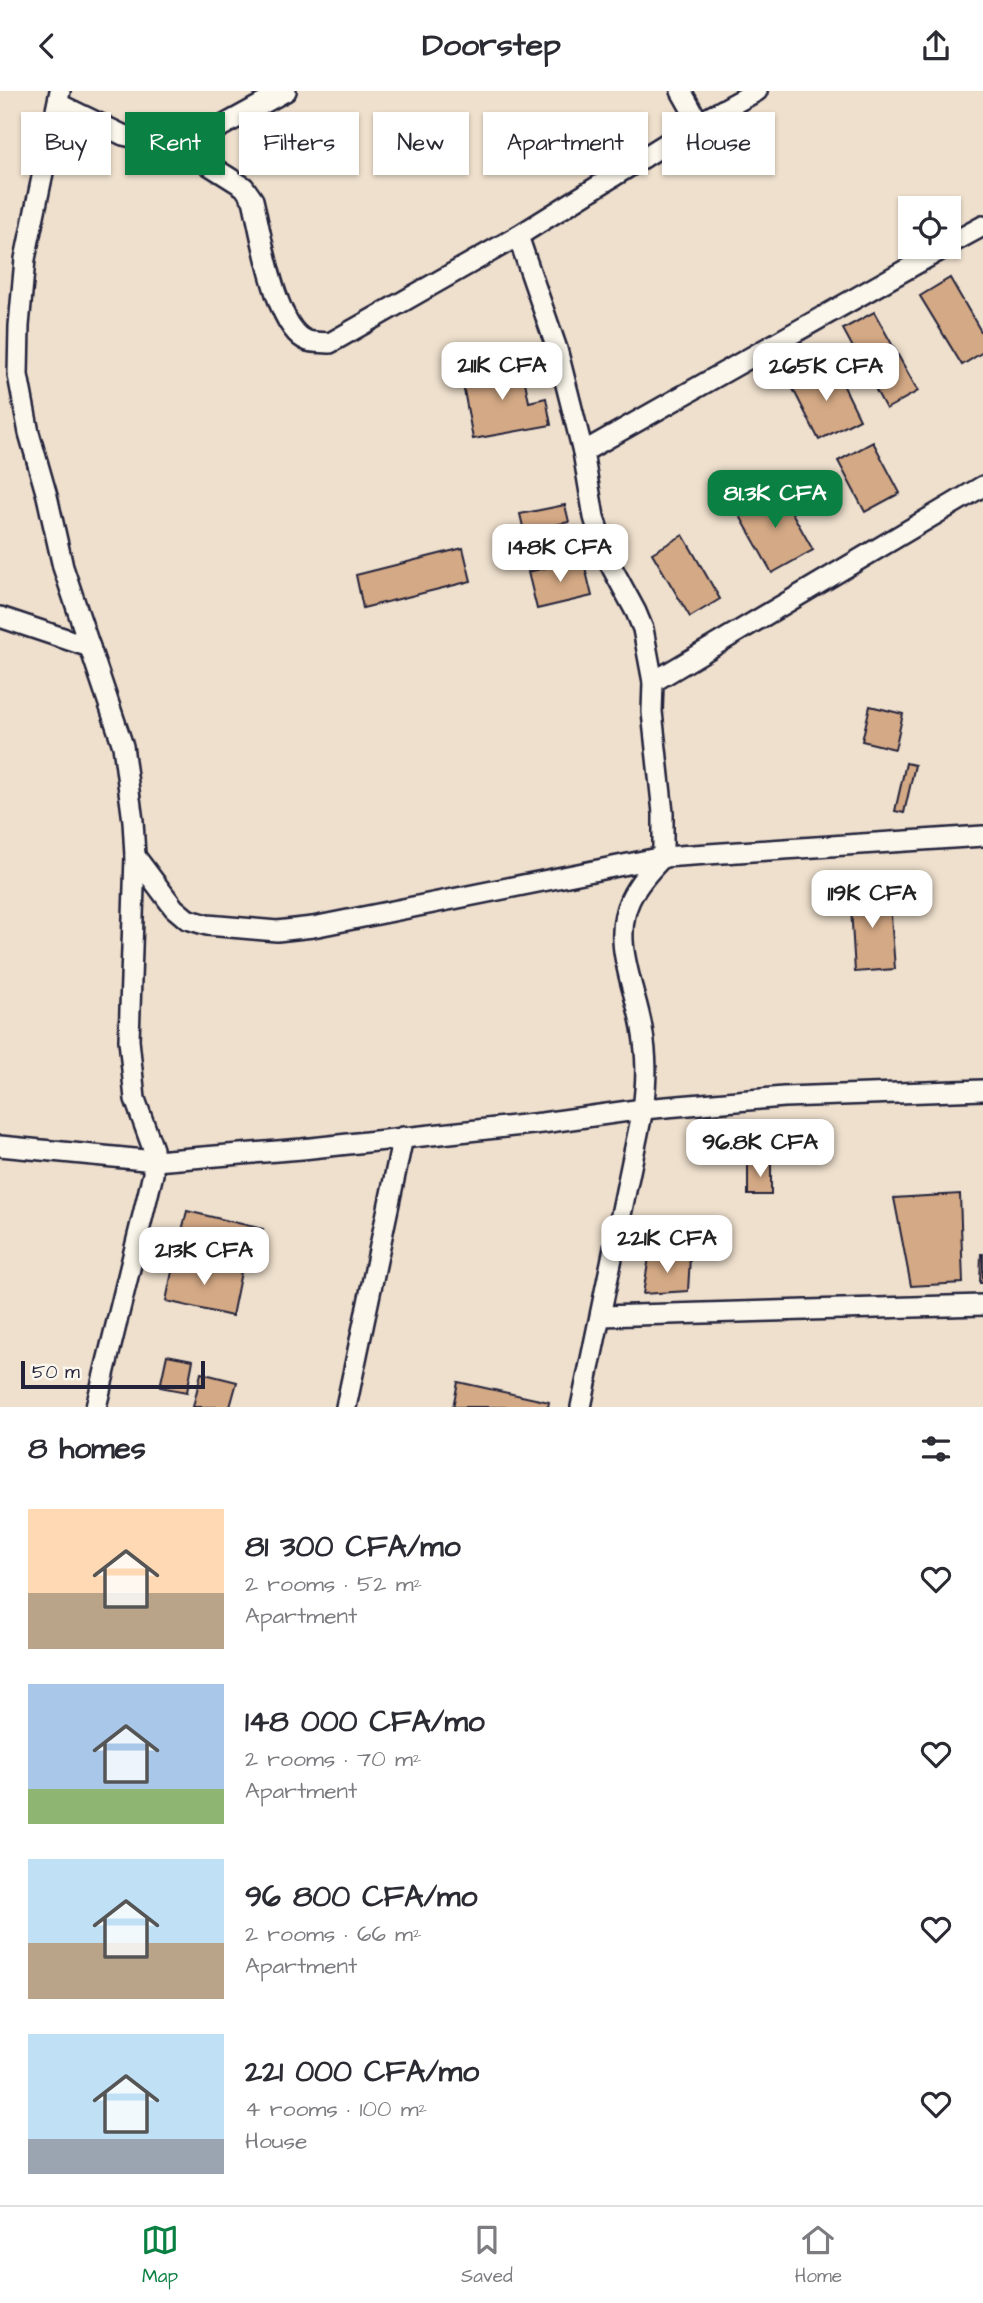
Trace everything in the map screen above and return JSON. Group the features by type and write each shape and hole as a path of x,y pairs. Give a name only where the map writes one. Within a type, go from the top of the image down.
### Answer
{"street":[{"path":"225,125 286,91"},
{"path":"681,91 693,112"},
{"path":"719,112 757,91"},
{"path":"96,1407 155,1161 151,1141 135,1099 129,1040 135,856 133,821 122,746 63,567 29,433 18,375 25,259 60,97 125,136"},
{"path":"225,175 250,194 276,299 290,326 306,340 330,343 519,236 662,146"},
{"path":"961,238 983,226"},
{"path":"519,236 557,349 583,452 594,517 601,540 610,564 643,629 653,682 652,712 663,813 663,857 635,891 629,902 623,929 624,954 648,1067 643,1109 581,1407"},
{"path":"583,452 924,259"},
{"path":"653,682 983,486"},
{"path":"0,617 90,647"},
{"path":"135,856 165,898 187,919 207,925 277,931 313,927 663,857 983,836"},
{"path":"0,1146 155,1161 302,1149 542,1123 643,1109 784,1097 983,1090"},
{"path":"346,1407 403,1137"},
{"path":"601,1317 983,1305"}],"building":[{"path":"950,278 983,335 983,352 962,365 920,296"},
{"path":"874,312 918,391 886,409 843,329"},
{"path":"521,362 529,402 546,398 551,425 473,439 461,374"},
{"path":"834,366 860,419 819,440 792,387"},
{"path":"873,442 900,493 865,512 838,461"},
{"path":"777,486 813,550 772,573 736,509"},
{"path":"565,505 569,522 524,531 520,514"},
{"path":"683,535 720,599 690,617 652,553"},
{"path":"463,548 471,581 363,608 356,575"},
{"path":"583,559 592,596 537,609 528,572"},
{"path":"870,706 903,714 895,749 862,741"},
{"path":"906,763 915,765 904,813 895,811"},
{"path":"889,888 895,969 855,972 850,891"},
{"path":"748,1162 771,1162 771,1195 748,1195"},
{"path":"960,1194 963,1283 911,1286 894,1198"},
{"path":"187,1211 263,1229 253,1268 177,1250"},
{"path":"983,1254 983,1283 980,1283"},
{"path":"175,1257 241,1272 232,1316 166,1301"},
{"path":"649,1257 690,1257 688,1291 643,1294"},
{"path":"167,1355 193,1360 187,1392 160,1387"},
{"path":"201,1373 237,1382 230,1407 193,1407"},
{"path":"458,1382 549,1402 548,1407 453,1407"}]}
